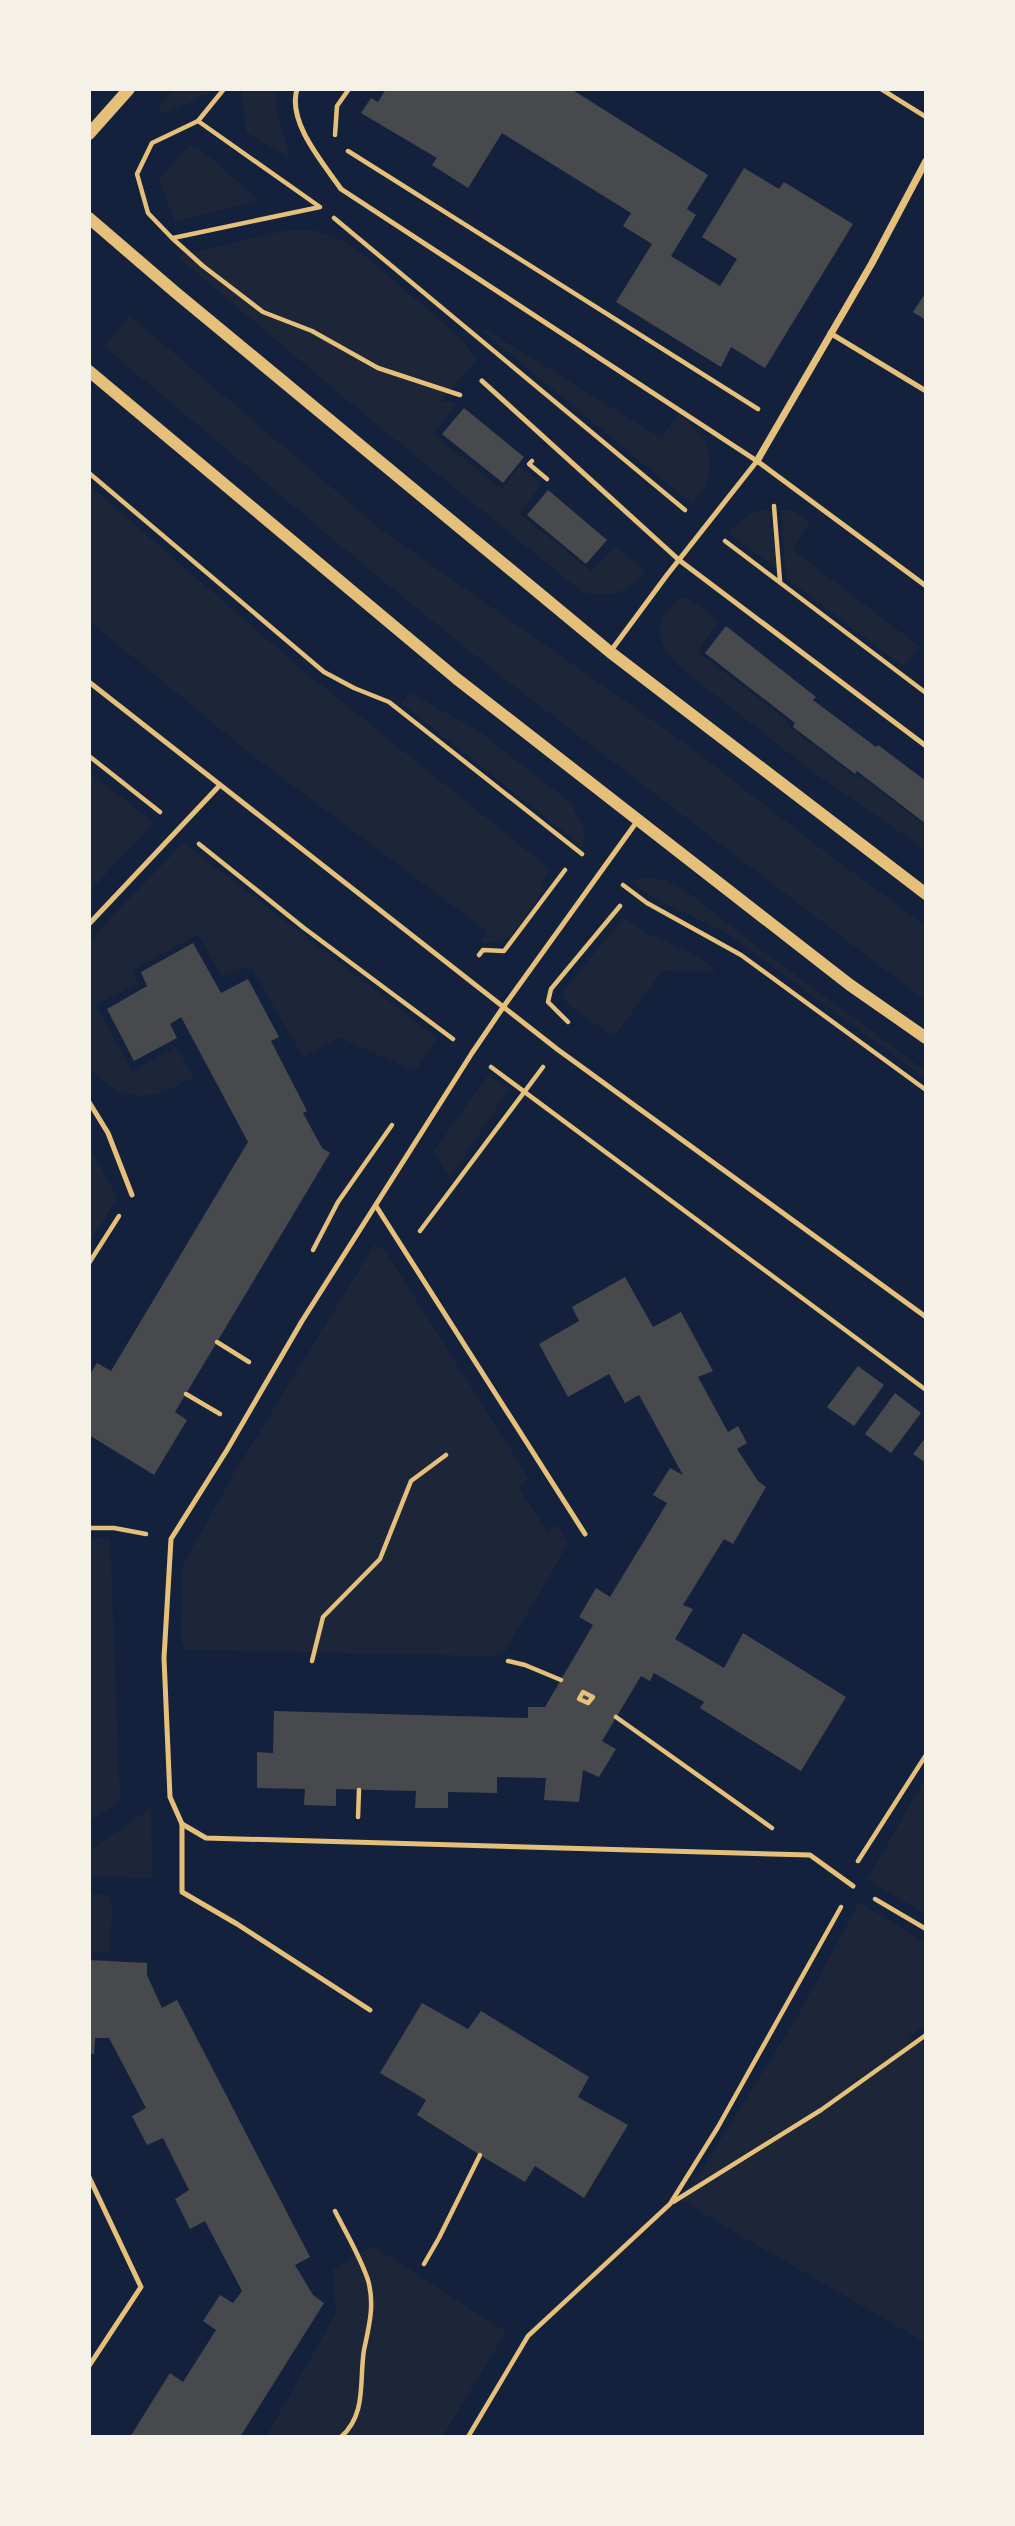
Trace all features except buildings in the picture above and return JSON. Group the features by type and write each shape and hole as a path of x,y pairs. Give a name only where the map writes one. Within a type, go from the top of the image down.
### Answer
{"street":[{"path":"89,134 129,89"},
{"path":"757,461 872,263 926,161"},
{"path":"89,218 610,652 926,894"},
{"path":"89,371 457,679 850,985 926,1038"}],"lane":[{"path":"297,89 294,99 306,140 341,189 757,461 926,586"},
{"path":"830,333 926,391"},
{"path":"482,381 679,560 926,746"},
{"path":"610,652 757,461"},
{"path":"89,682 557,1049 926,1317"},
{"path":"89,924 220,785"},
{"path":"370,2010 237,1924 182,1892 182,1824 170,1797 164,1658 170,1539 227,1450 302,1321 472,1053 638,820"},
{"path":"89,1102 108,1133 132,1195"},
{"path":"376,1206 585,1534"},
{"path":"182,1824 206,1838 810,1855 853,1886"},
{"path":"89,2178 141,2287 89,2366"}],"path":[{"path":"224,89 198,121 152,143 137,174 148,213 172,238 263,312 312,331 378,368 460,395"},
{"path":"335,143 337,106 349,89"},
{"path":"881,89 926,117"},
{"path":"198,121 320,207 705,526 926,693"},
{"path":"346,150 779,423"},
{"path":"172,238 320,207"},
{"path":"772,472 780,582"},
{"path":"89,473 324,672 389,702 647,903 741,955 926,1090"},
{"path":"89,756 303,928 926,1390"},
{"path":"463,976 483,950 504,951 565,870"},
{"path":"405,1252 574,1027 548,1002 551,989 620,906"},
{"path":"89,1263 132,1195"},
{"path":"217,1342 256,1366"},
{"path":"186,1394 225,1417"},
{"path":"312,1661 323,1617 380,1559 411,1481 446,1455"},
{"path":"89,1528 114,1528 170,1539"},
{"path":"508,1661 561,1680"},
{"path":"616,1717 810,1855"},
{"path":"670,2204 718,2127 853,1886 855,1866 926,1755"},
{"path":"358,1825 359,1790"},
{"path":"853,1886 926,1928"},
{"path":"468,2437 528,2336 670,2204 821,2110 926,2035"},
{"path":"424,2264 480,2155"},
{"path":"335,2211 367,2279 372,2312 364,2352 360,2401 350,2429 341,2437"}],"shaded area":[{"path":"173,89 212,89 208,94 164,114 158,107"},
{"path":"241,89 277,89 276,108 290,158 246,132"},
{"path":"189,145 200,149 260,201 175,222 159,179"},
{"path":"288,230 313,230 341,240 363,254 463,340 476,360 440,402 457,403 434,435 502,489 520,466 542,484 519,513 591,571 615,546 646,571 617,593 602,595 582,592 353,405 177,256"},
{"path":"130,316 383,531 686,744 926,926 926,1001 498,674 361,563 104,346"},
{"path":"485,329 661,438 679,413 702,437 709,454 707,481 698,497 692,504 482,331"},
{"path":"89,485 306,673 550,869 542,882 544,888 511,934 492,943 480,942 487,931 252,755 89,621"},
{"path":"769,508 777,569 728,533 746,516"},
{"path":"781,510 793,511 810,521 793,550 920,647 903,666 786,578"},
{"path":"680,598 690,599 718,621 698,652 855,777 860,776 926,826 926,850 813,772 678,666 665,648 660,631 664,615"},
{"path":"410,693 477,730 570,802 584,829 583,847 401,703"},
{"path":"89,772 154,823 89,892"},
{"path":"184,843 437,1038 415,1071 340,1038 303,1057 250,966 222,977 198,934 133,970 139,983 96,1005 132,1071 176,1047 194,1077 165,1091 135,1095 115,1089 97,1076 89,1066 89,943"},
{"path":"643,877 665,880 686,891 926,1071 926,1079 725,932 650,896 630,882"},
{"path":"624,918 645,932 700,957 717,972 662,971 614,1037 567,1004 562,992"},
{"path":"488,1075 509,1089 450,1177 434,1151"},
{"path":"89,1145 117,1198 89,1243"},
{"path":"375,1244 386,1252 529,1479 518,1486 547,1531 558,1525 568,1544 505,1652 491,1656 186,1650 181,1641 182,1567 234,1473"},
{"path":"89,1538 110,1539 120,1801 89,1821"},
{"path":"926,1777 926,1914 867,1880"},
{"path":"151,1808 152,1878 89,1876 89,1851"},
{"path":"89,1894 107,1895 112,1906 110,1953 89,1952"},
{"path":"859,1902 926,1943 926,2024 908,2038 926,2043 926,2343 683,2200 799,2014"},
{"path":"373,2246 506,2332 442,2437 266,2437 336,2313 333,2270"}]}
